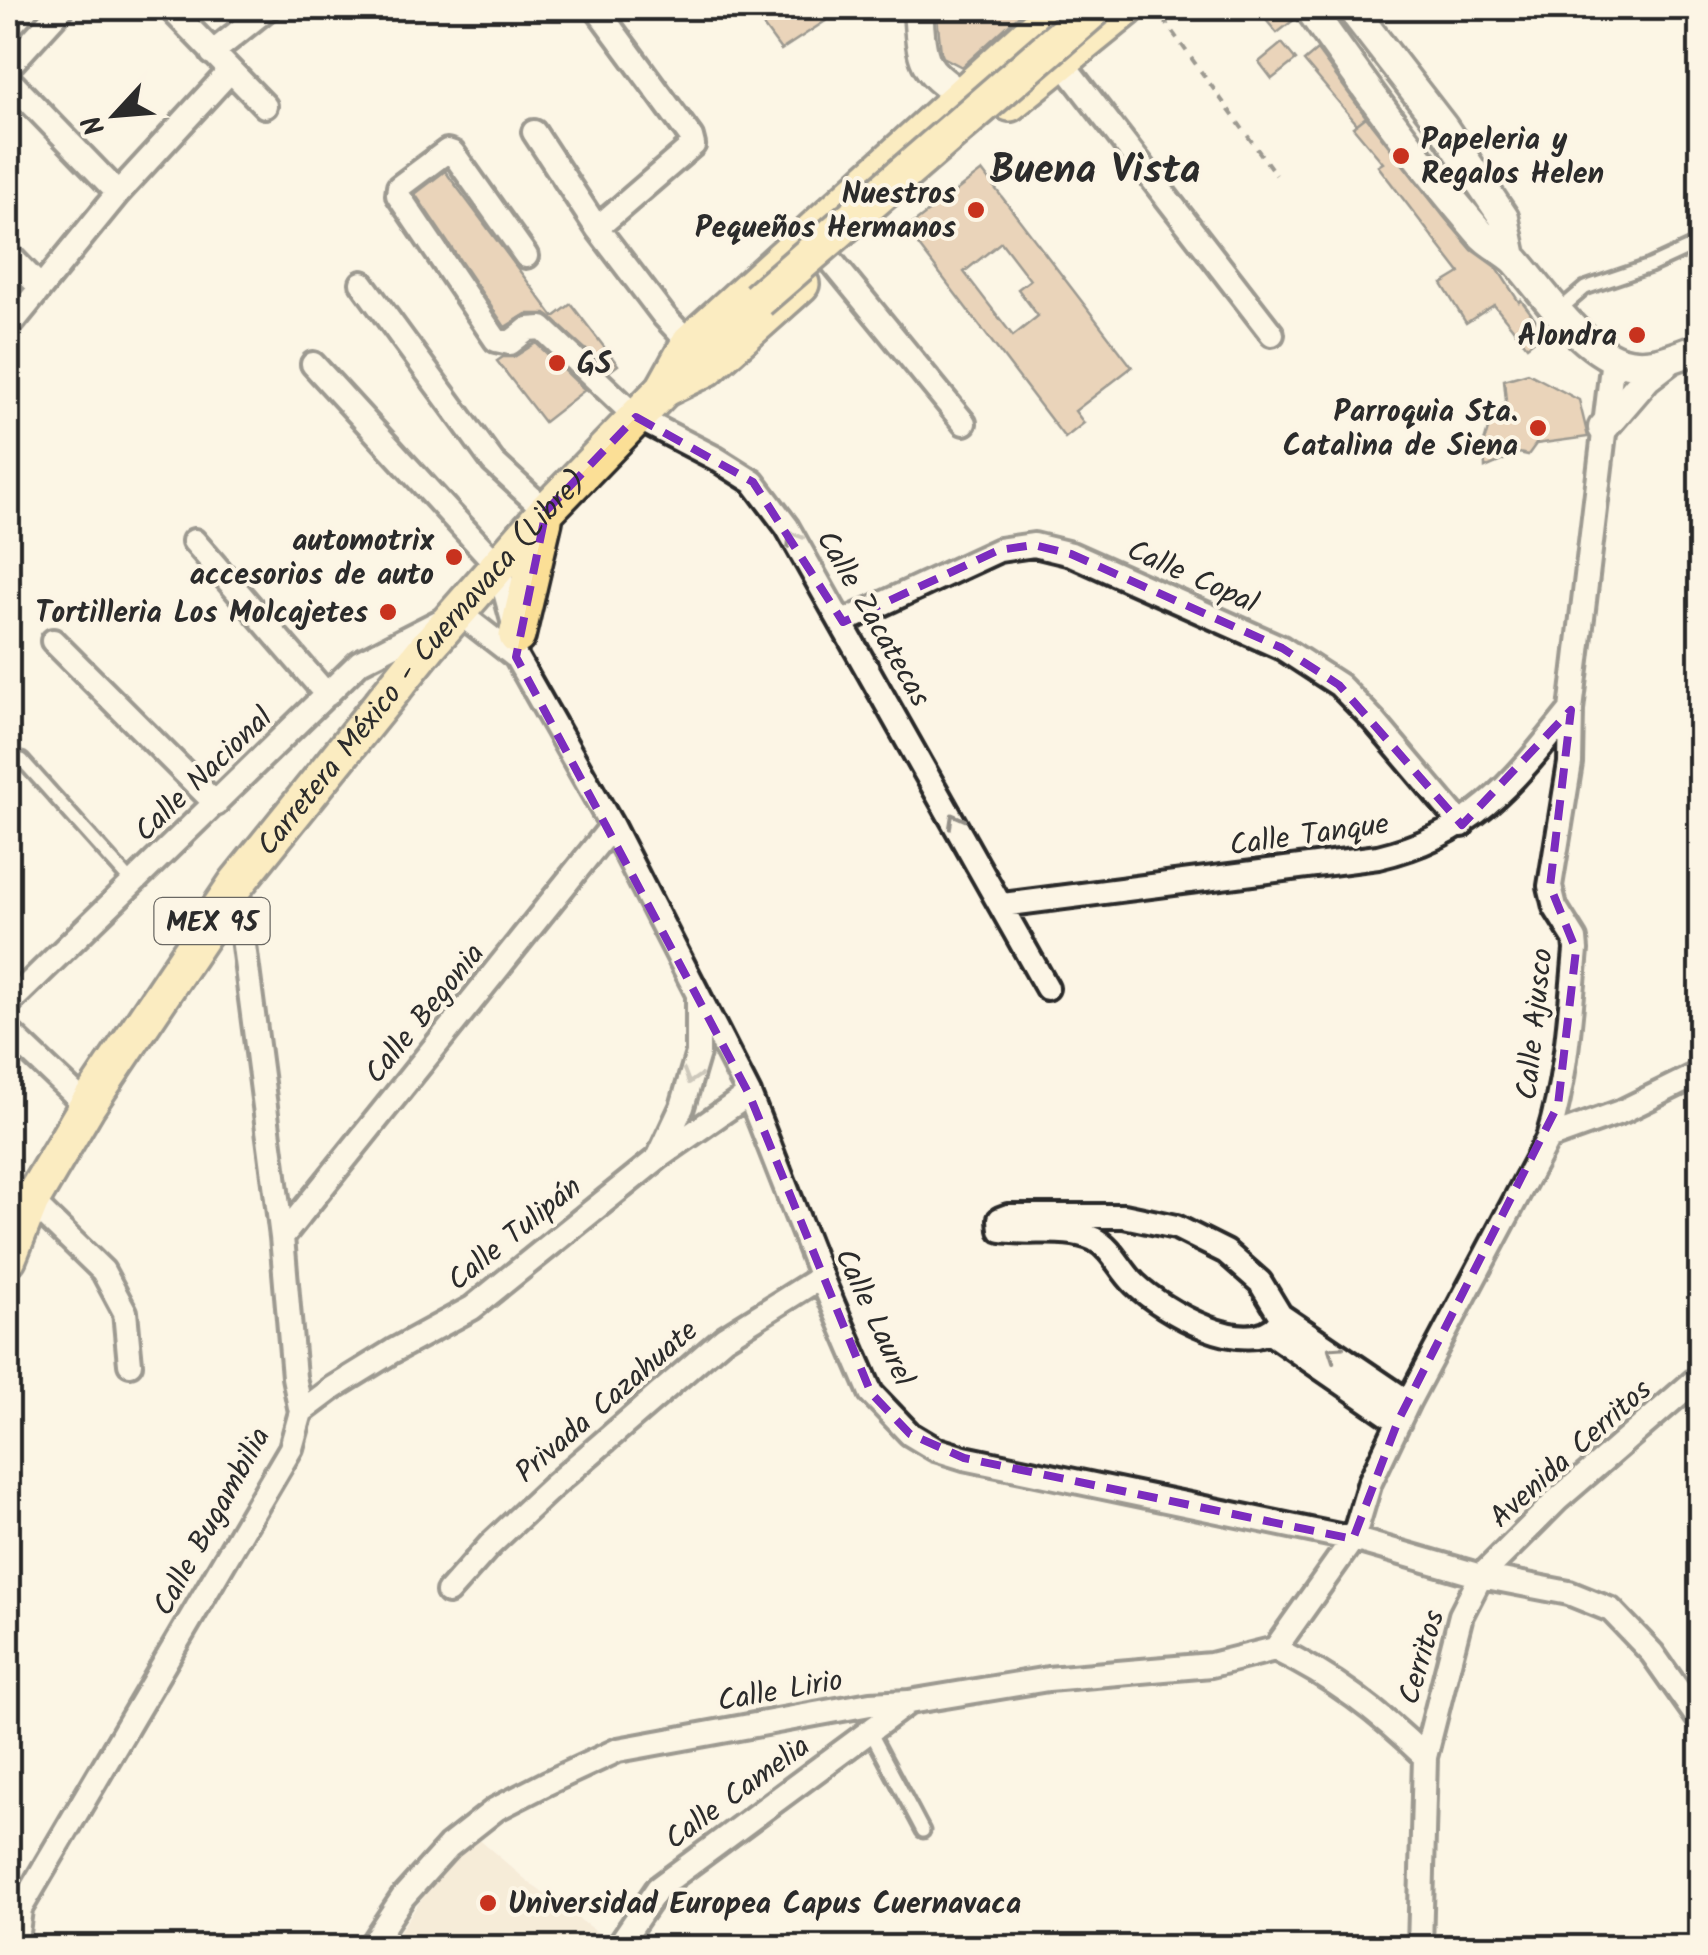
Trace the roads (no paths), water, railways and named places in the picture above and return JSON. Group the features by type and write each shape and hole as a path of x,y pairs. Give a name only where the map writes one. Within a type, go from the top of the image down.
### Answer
{"main road":[{"name":"Carretera México - Cuernavaca (Libre)","path":"8,1258 31,1202 87,1106 236,884 359,728 546,511 636,417 962,96 1058,8"},
{"path":"699,355 1095,8"},
{"name":"Carretera México - Cuernavaca (Libre)","path":"699,355 830,258 991,118 1127,8"},
{"path":"517,646 546,511"}],"street":[{"path":"8,68 62,8"},
{"path":"170,8 266,106"},
{"path":"212,53 268,8"},
{"path":"596,8 693,145 597,228"},
{"path":"918,8 920,54 934,76 991,118"},
{"path":"1309,8 1483,237 1512,257"},
{"path":"1330,8 1512,257 1557,312 1598,350 1612,358 1647,365 1700,348"},
{"path":"1351,8 1443,126 1504,218 1512,257"},
{"path":"1061,61 1272,334"},
{"path":"8,328 118,193 230,70"},
{"path":"8,80 118,193"},
{"path":"534,132 597,228 699,355"},
{"name":"Calle Zacatecas","path":"526,256 453,153 447,151 399,187 398,195 496,340 510,343 528,329 542,328 636,417 752,482 788,527 1048,988"},
{"path":"8,254 39,286"},
{"path":"830,258 964,423"},
{"path":"362,283 494,462 546,511"},
{"name":"Calle Ajusco","path":"1276,1649 1354,1538 1370,1482 1548,1138 1558,1105 1576,950 1575,940 1555,907 1550,886 1570,763 1570,710 1612,358"},
{"path":"1603,428 1646,378 1670,359"},
{"path":"313,364 498,566"},
{"path":"194,541 327,694"},
{"name":"Calle Copal","path":"843,622 999,550 1034,545 1071,554 1282,648 1339,685 1374,720 1462,824"},
{"name":"Calle Laurel","path":"498,566 517,646 749,1094 871,1393 910,1434 936,1449 964,1458 1354,1538 1481,1576 1568,1593 1612,1610 1652,1653 1700,1721"},
{"name":"Calle Laurel","path":"458,612 517,646"},
{"name":"Calle Nacional","path":"8,1004 360,662 458,612"},
{"path":"53,640 216,804"},
{"name":"Calle Tanque","path":"1003,904 1378,857 1418,848 1462,824 1503,790 1570,710"},
{"name":"Calle Begonia","path":"282,1236 612,826"},
{"name":"Calle Bugambilia","path":"14,1909 291,1448 302,1412 294,1377 282,1236 236,884"},
{"name":"Calle Tulipán","path":"659,1156 682,1107 698,1053 698,992"},
{"path":"8,1031 87,1106"},
{"path":"1548,1138 1624,1111 1700,1073"},
{"name":"Calle Tulipán","path":"302,1412 363,1370 472,1308 659,1156 749,1094"},
{"path":"31,1202 103,1271 126,1312 130,1364"},
{"path":"1109,1249 1076,1234 1012,1232 1002,1230 998,1224 1008,1216 1124,1216 1176,1227 1226,1252 1260,1282 1275,1324 1403,1412"},
{"path":"1124,1216 1110,1226 1106,1235 1109,1249 1137,1287 1192,1323 1233,1335 1275,1324"},
{"name":"Privada Cazahuate","path":"448,1592 540,1498 724,1338 821,1277"},
{"name":"Avenida Cerritos","path":"1481,1576 1557,1500 1700,1376"},
{"name":"Cerritos","path":"1420,1948 1425,1757 1461,1616 1481,1576"},
{"path":"1276,1649 1348,1688 1425,1757"},
{"name":"Calle Lirio","path":"369,1948 403,1897 449,1846 496,1809 618,1750 870,1704 909,1702 1048,1679 1210,1665 1276,1649"},
{"name":"Calle Camelia","path":"617,1948 658,1888 909,1702"},
{"path":"14,1909 14,1948"}],"lane":[{"path":"1557,312 1585,288 1650,266 1700,243"},
{"path":"22,760 133,884"},
{"path":"870,1733 924,1831"}],"place":[{"name":"Papeleria y Regalos Helen","path":"1401,156"},
{"name":"Nuestros Pequeños Hermanos","path":"976,210"},
{"name":"Alondra","path":"1637,335"},
{"name":"GS","path":"557,363"},
{"name":"Parroquia Sta. Catalina de Siena","path":"1538,428"},
{"name":"automotrix accesorios de auto","path":"454,557"},
{"name":"Tortilleria Los Molcajetes","path":"388,612"},
{"name":"Universidad Europea Capus Cuernavaca","path":"488,1903"}],"district":[{"name":"Buena Vista","path":"1095,168"}]}
